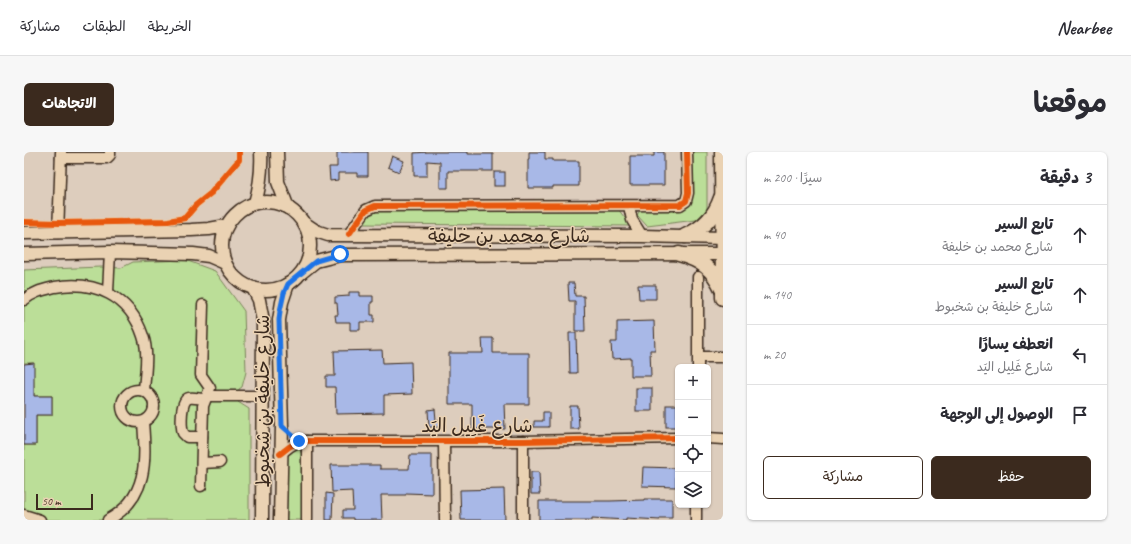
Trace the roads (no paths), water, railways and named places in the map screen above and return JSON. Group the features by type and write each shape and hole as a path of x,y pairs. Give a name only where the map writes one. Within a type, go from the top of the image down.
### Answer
{"highway":[{"path":"722,152 723,298"},
{"path":"685,236 697,230 707,222 717,208 722,192"},
{"path":"679,254 692,258 709,268 717,279 723,292"}],"main road":[{"path":"255,203 259,190 262,167 261,152"},
{"path":"277,152 278,182 288,208"},
{"path":"272,202 288,208 297,214 304,223 309,235 310,248 308,261 301,273 288,284 277,289 265,290 253,288 232,274 226,263 222,251 226,226 233,216 243,208 255,203 272,202"},
{"name":"شارع محمد بن خليفة","path":"304,223 316,231 328,235 685,236 723,238"},
{"path":"24,233 197,230 226,226"},
{"path":"24,254 110,252 193,254 209,256 226,263"},
{"name":"شارع محمد بن خليفة","path":"301,273 316,261 340,254 723,254"},
{"name":"شارع خليفة بن شخبوط","path":"280,520 280,454 282,426 279,320 282,302 288,284"},
{"name":"شارع خليفة بن شخبوط","path":"253,288 259,300 262,314 262,520"}],"street":[{"path":"58,233 61,155 107,158 110,155 110,152"},
{"path":"349,234 366,210 376,206 680,205 686,201 688,193 688,152"},
{"path":"629,206 632,220 642,236"},
{"path":"108,292 110,252"},
{"path":"698,277 698,362 723,357"},
{"path":"24,300 39,291 63,286 90,287 108,292 127,308 144,337 147,354 144,391"},
{"path":"201,486 203,406 210,388 202,377 201,372 203,306"},
{"path":"136,390 144,391 151,396 155,407 150,418 143,422 134,422 127,418 123,411 122,403 126,396 128,393 136,390"},
{"path":"202,437 187,437 183,434 182,404 185,400 190,398 263,396"},
{"path":"108,520 124,508 139,487 145,456 143,422"},
{"path":"282,426 303,441"},
{"name":"شارع غَلِيل اليَد","path":"303,441 523,442 675,438"},
{"path":"711,438 723,439"},
{"path":"280,454 289,446 303,441"},
{"path":"303,441 307,520"},
{"path":"444,442 445,520"},
{"path":"523,442 523,520"},
{"path":"202,463 220,462"},
{"path":"696,508 696,520"},
{"path":"24,515 40,520"}]}
